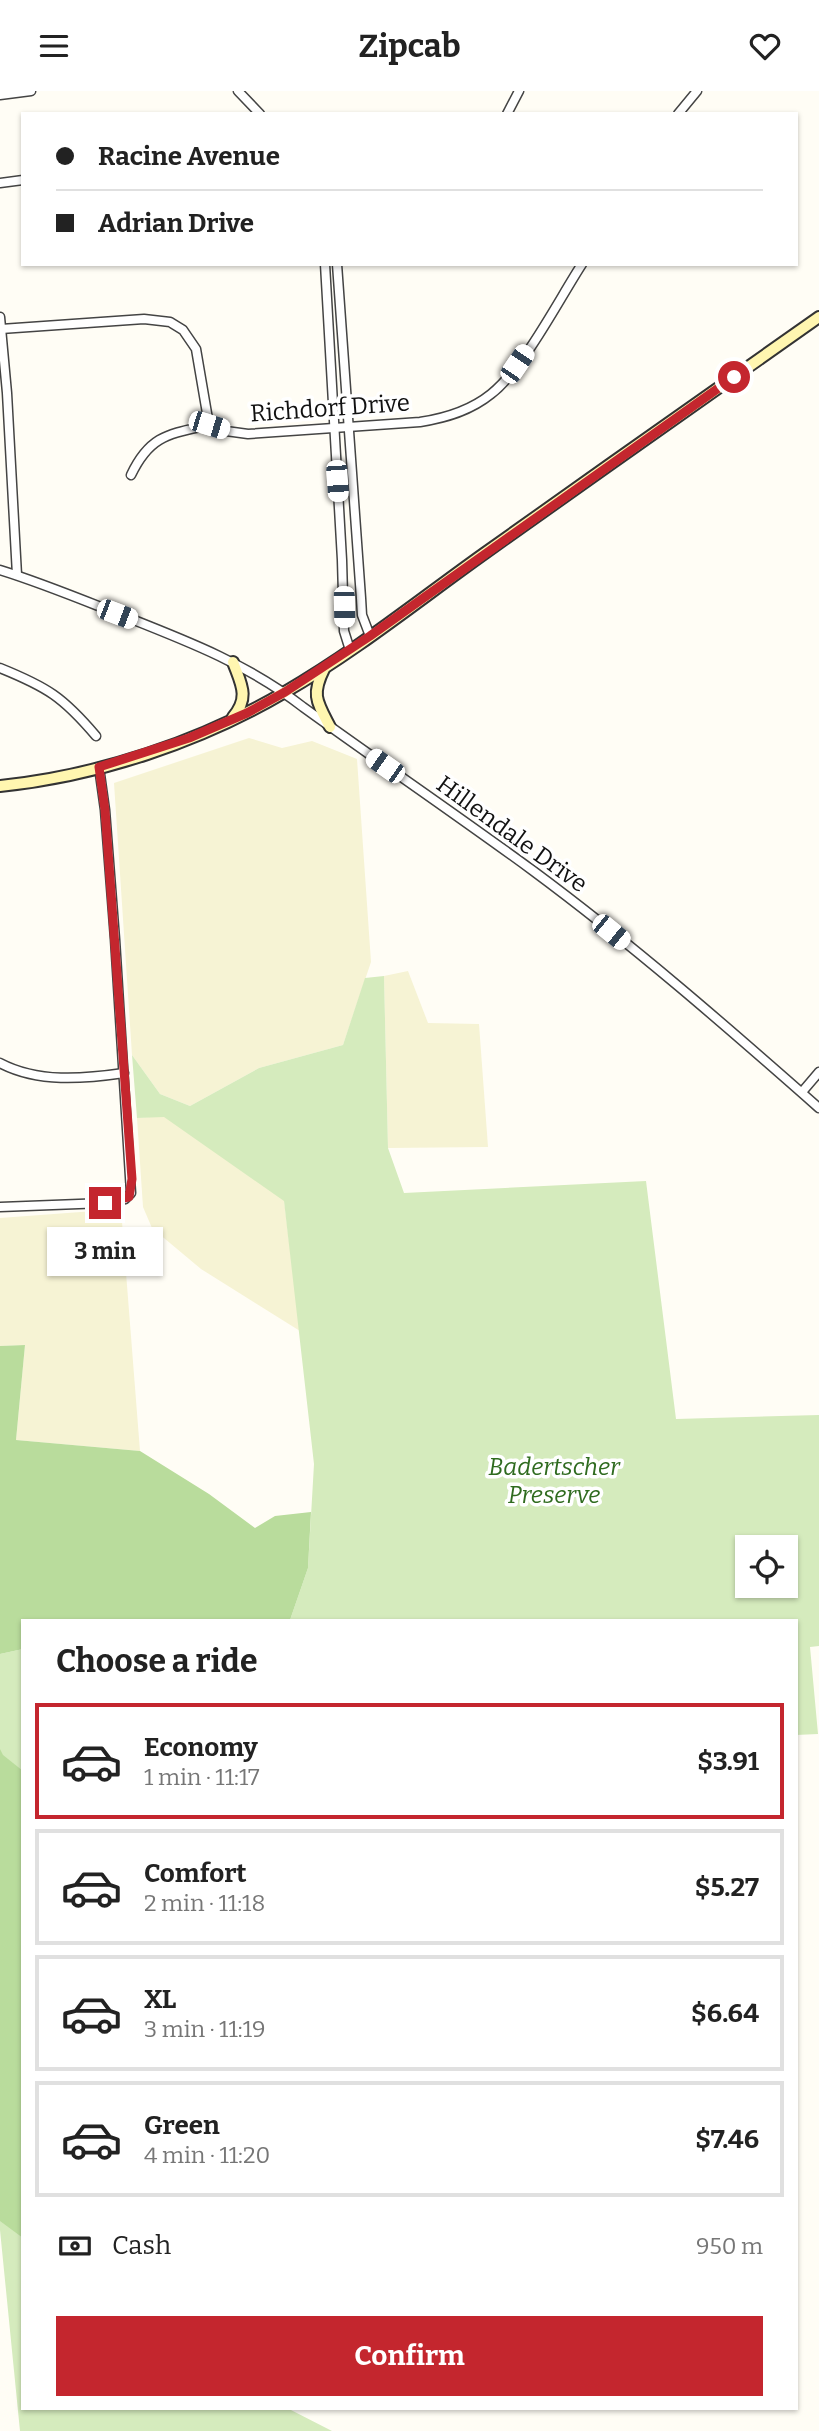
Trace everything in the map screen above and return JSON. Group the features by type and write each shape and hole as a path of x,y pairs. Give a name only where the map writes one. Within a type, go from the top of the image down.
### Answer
{"main road":[{"path":"0,786 50,779 155,750 231,720 285,692 370,636 819,317"},
{"path":"231,720 242,707 244,698 233,662"},
{"path":"325,667 315,695 330,727"}],"street":[{"path":"0,95 31,91"},
{"path":"238,91 258,112"},
{"path":"507,112 519,91"},
{"path":"680,112 697,91"},
{"path":"0,183 21,180"},
{"path":"325,266 344,631 350,650"},
{"path":"337,266 362,615 370,636"},
{"name":"Richdorf Drive","path":"209,425 248,434 334,429 420,422 447,417 469,408 491,394 517,364 581,266"},
{"path":"0,317 8,393 17,575"},
{"path":"1,329 144,319 170,322 183,330 196,349 209,425 171,433 155,440 140,457 131,475"},
{"name":"Hillendale Drive","path":"0,570 167,633 233,662 285,692 573,902 665,975 819,1108"},
{"path":"0,668 64,700 96,736"},
{"path":"0,1207 105,1203 129,1197 132,1179 105,810 99,767"},
{"path":"0,1063 19,1071 54,1078 124,1073"},
{"path":"802,1092 819,1072"}],"shaded area":[{"path":"249,738 282,748 312,741 357,759 371,962 343,1045 259,1068 190,1106 160,1094 132,1055 114,783"},
{"path":"408,971 428,1023 479,1024 488,1147 388,1148 384,976"},
{"path":"164,1116 284,1200 300,1331 201,1269 152,1228 143,1207 137,1118"},
{"path":"121,1209 140,1451 16,1440 25,1345 0,1346 0,1218"}],"green space":[{"name":"Badertscher Preserve","path":"384,976 388,1148 404,1193 646,1181 676,1419 819,1415 819,1646 810,1647 818,1734 798,1735 798,1619 290,1619 308,1568 314,1464 284,1201 164,1117 137,1118 132,1055 160,1094 190,1106 259,1068 343,1045 365,978"},
{"path":"25,1345 16,1440 140,1451 209,1494 255,1528 275,1516 311,1512 308,1568 290,1619 21,1619 21,1649 0,1654 0,1346"},
{"path":"21,1649 21,2410 291,2410 332,2431 20,2431 0,2230 0,1654"},
{"path":"0,1749 3,1755 21,1769 21,2237 0,2221"}],"route":[{"path":"105,1203 129,1197 132,1179 105,810 99,767 209,730 285,692 370,636 734,377"}]}
